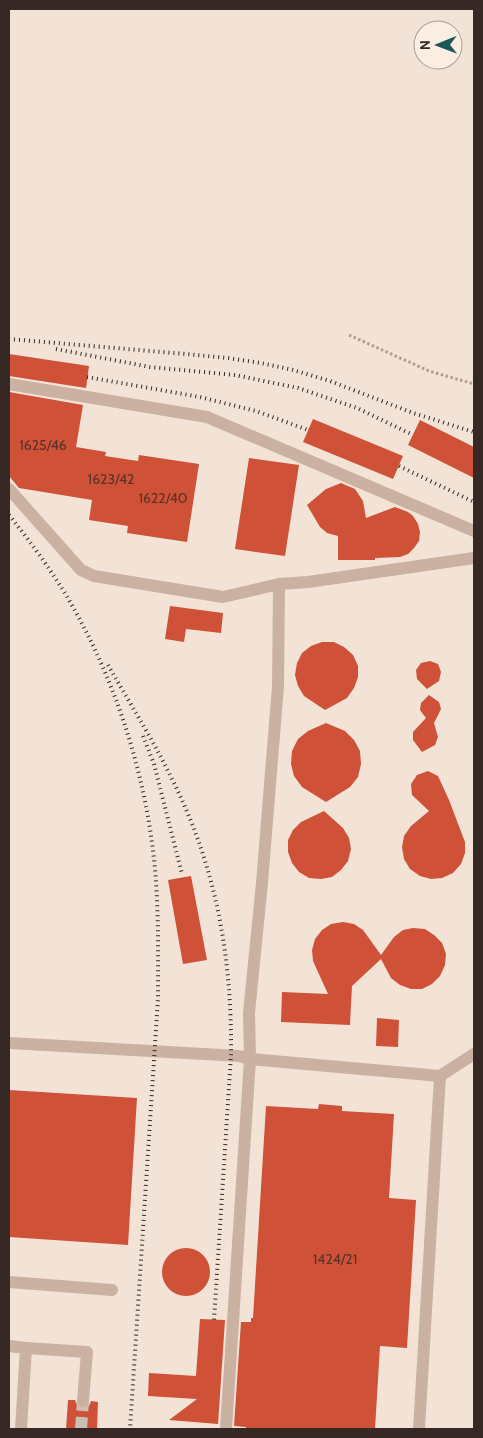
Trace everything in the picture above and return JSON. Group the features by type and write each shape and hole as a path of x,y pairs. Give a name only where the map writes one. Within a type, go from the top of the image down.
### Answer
{"lane":[{"path":"9,384 207,416 474,532"},
{"path":"9,489 81,570 94,576 222,597 280,584 308,582 474,558"},
{"path":"226,1429 250,1059 249,1013 263,873 278,686 280,584"},
{"path":"9,1043 239,1056 250,1059 440,1076 474,1054"},
{"path":"419,1429 440,1076"},
{"path":"9,1282 112,1290"},
{"path":"9,1346 86,1352 83,1401"},
{"path":"21,1429 26,1348"}],"path":[{"path":"349,335 429,371 474,384"}],"building":[{"path":"9,354 89,366 86,388 9,376"},
{"path":"9,392 83,405 76,447 106,452 105,456 138,461 139,455 199,464 187,542 127,533 128,526 89,520 92,500 19,488 9,476"},
{"path":"313,419 403,456 393,479 303,442"},
{"path":"420,420 474,447 474,478 408,445"},
{"path":"249,458 299,465 285,556 235,549"},
{"path":"341,483 355,489 363,501 366,518 395,507 413,516 420,532 419,541 414,548 408,554 400,557 375,558 375,560 338,560 338,536 327,533 320,527 307,505 326,489"},
{"path":"170,606 223,613 221,633 186,629 184,642 165,639"},
{"path":"322,642 334,642 344,647 353,655 358,666 358,677 354,688 347,698 325,710 304,696 298,686 295,675 297,663 302,653 311,646"},
{"path":"430,661 438,664 441,672 439,681 427,689 417,679 416,670 421,663"},
{"path":"429,695 439,702 441,709 434,723 438,737 435,745 422,752 413,740 413,732 426,718 420,710 421,703"},
{"path":"326,723 345,731 354,740 360,751 361,764 358,777 350,787 326,802 302,787 294,776 291,764 292,751 298,739 308,731"},
{"path":"428,771 438,776 465,842 465,853 461,864 453,873 442,878 431,879 420,876 410,869 404,859 402,847 404,836 411,826 429,811 412,795 411,784 417,775"},
{"path":"324,811 343,828 349,838 351,849 348,861 332,877 321,879 309,878 299,872 292,863 288,852 288,840 293,830 301,822"},
{"path":"191,876 207,960 183,964 168,880"},
{"path":"343,922 354,924 363,930 381,955 394,937 403,930 413,928 425,929 442,943 446,954 445,965 440,976 432,984 422,989 411,989 400,985 391,978 381,959 352,986 350,1025 281,1022 282,992 328,994 313,961 312,950 315,939 322,930 331,924"},
{"path":"377,1018 399,1020 398,1047 376,1046"},
{"path":"9,1090 137,1098 128,1245 9,1237"},
{"path":"319,1104 342,1106 342,1111 394,1114 389,1198 416,1200 407,1348 380,1346 375,1429 246,1429 246,1427 234,1426 241,1322 251,1322 251,1318 253,1318 266,1106 318,1109"},
{"path":"181,1248 191,1248 203,1255 210,1267 210,1277 203,1289 191,1296 181,1296 173,1292 166,1285 162,1277 162,1267 166,1259 173,1252"},
{"path":"200,1319 225,1320 218,1424 169,1420 197,1399 148,1396 149,1373 196,1376"},
{"path":"68,1400 75,1400 78,1407 83,1409 89,1406 91,1401 98,1402 97,1429 66,1429"}],"tunnel":[{"path":"81,1429 83,1401"}],"railway":[{"path":"9,339 228,358 261,363 330,381 413,413 474,432"},
{"path":"56,349 150,367 235,375 298,388 357,408 413,435"},
{"path":"87,377 200,397 256,411 308,430"},
{"path":"399,466 474,502"},
{"path":"9,515 39,554 66,595 83,625 112,689 124,722 143,790 154,859 156,876 158,999 130,1429"},
{"path":"108,665 156,748 187,810 210,878 224,947 231,1018 231,1055 214,1320"},
{"path":"143,736 154,764 182,874"},
{"path":"208,1424 208,1429"}]}
